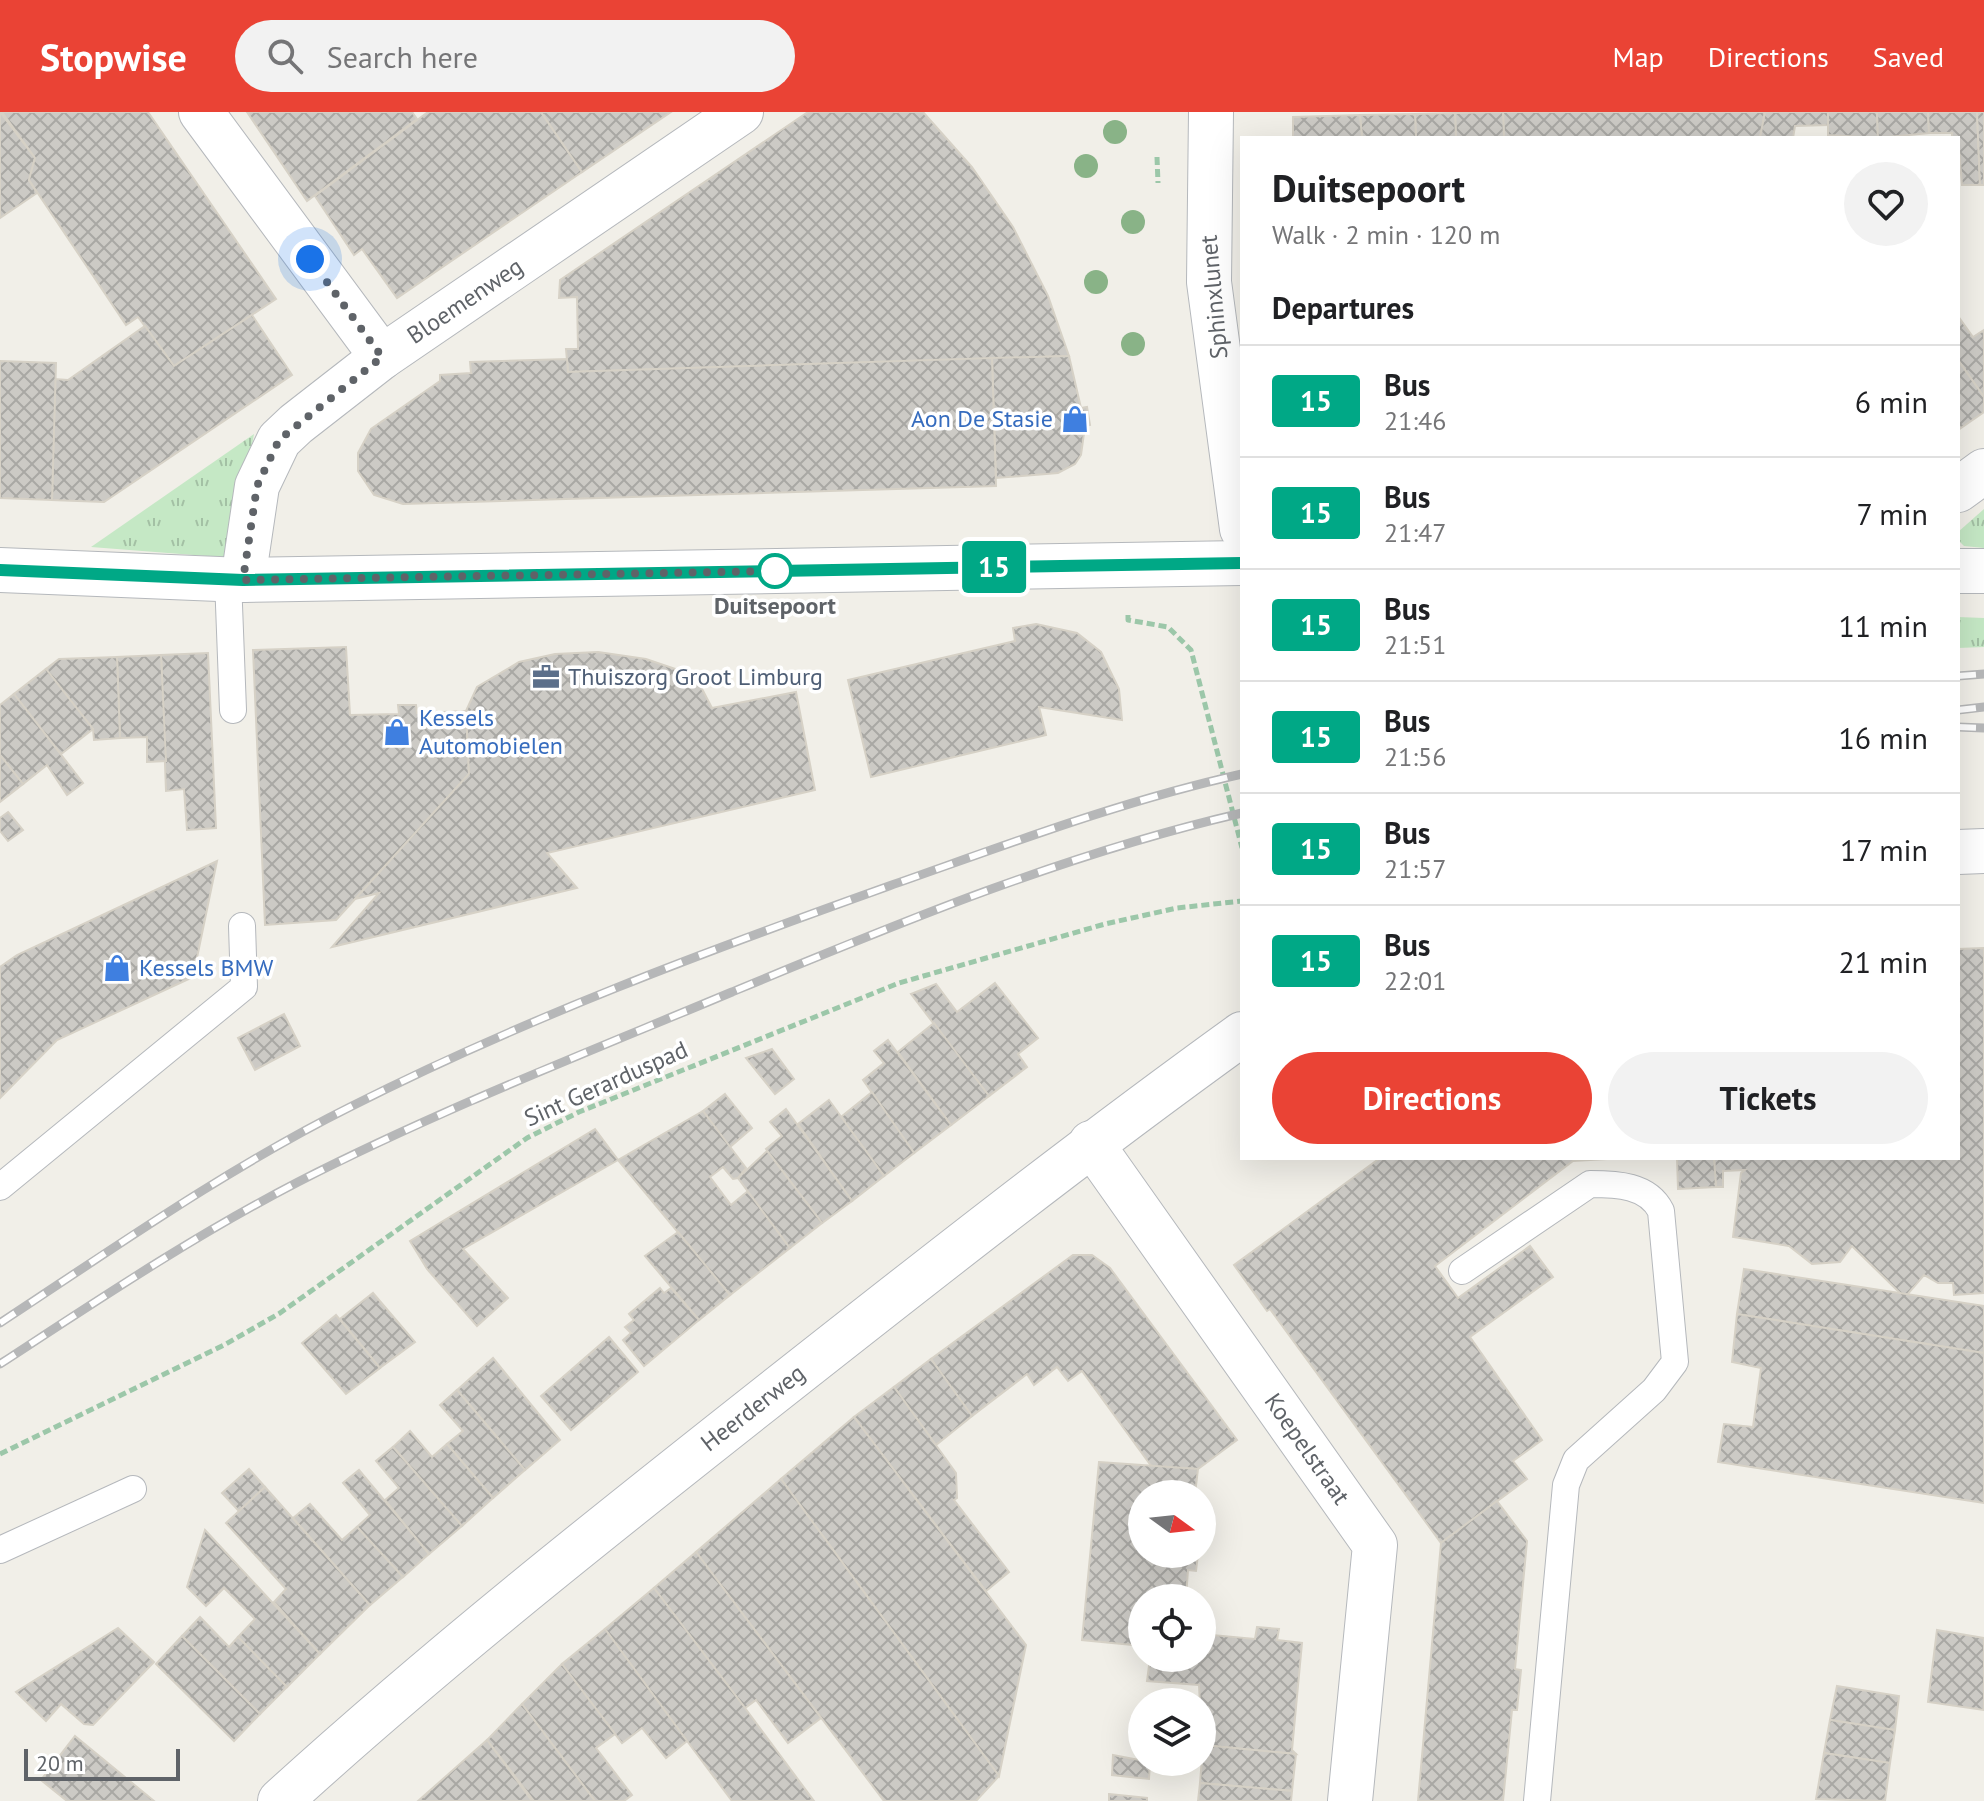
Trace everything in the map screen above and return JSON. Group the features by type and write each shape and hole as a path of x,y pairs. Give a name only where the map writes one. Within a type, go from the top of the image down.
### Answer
{"street":[{"path":"201,112 382,357"},
{"name":"Bloemenweg","path":"235,580 257,486 279,440 382,357 741,112"},
{"name":"Sphinxlunet","path":"1211,112 1209,282 1240,514"},
{"path":"1960,489 1984,471"},
{"path":"0,570 235,580 1240,563"},
{"path":"1960,571 1984,571"},
{"path":"1960,852 1984,851"},
{"name":"Heerderweg","path":"280,1801 374,1715 677,1469 1091,1143 1240,1035"},
{"name":"Koepelstraat","path":"1091,1143 1375,1545 1350,1801"}],"lane":[{"path":"233,710 235,580"},
{"path":"0,1187 244,987 242,926"},
{"path":"1462,1271 1590,1184 1637,1189 1649,1194 1661,1211 1675,1362 1654,1390 1576,1460 1566,1485 1537,1801"},
{"path":"0,1550 133,1489"}],"path":[{"path":"1127,565 1128,620 1168,627 1191,650 1240,840"},
{"name":"Sint Gerarduspad","path":"0,1454 226,1344 280,1313 527,1138 579,1112 899,983 1105,924 1177,908 1240,901"}],"green space":[{"path":"254,434 232,558 91,547"},
{"path":"1984,509 1984,548 1964,546 1960,542 1960,530"},
{"path":"1960,617 1984,618 1984,647 1960,648"}],"building":[{"path":"0,112 35,158 29,180 37,193 0,218"},
{"path":"2,112 148,112 276,299 174,366 138,317 126,325 29,180 35,158"},
{"path":"247,112 412,112 417,119 307,201"},
{"path":"428,112 541,112 582,172 397,298 362,249 354,255 315,196"},
{"path":"541,112 671,112 582,172"},
{"path":"808,112 923,112 972,167 1013,227 1048,296 1069,356 568,372 566,349 578,349 577,297 559,298 560,280"},
{"path":"1503,112 1765,112 1760,136 1504,136"},
{"path":"1503,112 1504,136 1456,136 1455,113"},
{"path":"1765,112 1828,112 1828,125 1795,126 1793,136 1760,136"},
{"path":"1828,112 1877,112 1878,136 1828,135"},
{"path":"1877,112 1928,112 1929,133 1878,136"},
{"path":"1928,112 1977,112 1980,185 1962,185 1960,136 1929,133"},
{"path":"1977,112 1984,112 1984,185 1980,185"},
{"path":"1455,113 1456,136 1416,136 1415,114"},
{"path":"1415,114 1416,136 1362,136 1360,115"},
{"path":"1360,115 1362,136 1293,136 1293,117"},
{"path":"252,315 292,375 104,502 52,500 55,379 68,380 145,326 174,366"},
{"path":"1960,319 1973,337 1984,330 1984,397 1960,363"},
{"path":"1069,356 1081,408 1087,407 1090,425 1085,426 1081,455 1075,464 1058,473 996,478 992,358"},
{"path":"992,358 996,486 403,504 374,495 358,471 358,453 371,429 440,381 440,375 471,373 470,362 567,359 568,372"},
{"path":"0,361 56,363 52,500 0,498"},
{"path":"1960,363 1984,397 1984,412 1960,429"},
{"path":"1036,624 1077,633 1101,652 1119,689 1122,720 1039,707 1046,735 871,777 848,680 1015,641 1013,628"},
{"path":"346,647 350,715 399,714 398,705 416,705 417,713 466,711 469,774 336,920 265,925 253,650"},
{"path":"598,652 646,659 681,671 701,687 712,708 796,692 815,790 547,853 577,888 332,947 379,893 355,899 469,774 466,711 477,687 519,662 555,654"},
{"path":"208,653 216,828 187,830 184,789 166,791 161,655"},
{"path":"161,655 166,761 147,762 147,737 120,738 117,657"},
{"path":"117,657 120,738 94,740 93,729 46,669 59,659"},
{"path":"46,669 93,729 61,754 14,694"},
{"path":"14,694 83,783 67,795 47,765 23,784 0,755 0,705"},
{"path":"0,755 23,784 0,802"},
{"path":"8,812 23,830 8,841 0,831 0,818"},
{"path":"217,861 193,977 57,1040 0,1098 0,967 17,955"},
{"path":"1984,948 1984,1293 1954,1295 1953,1283 1938,1283 1924,1275 1907,1295 1901,1294 1852,1246 1840,1262 1812,1264 1789,1246 1733,1237 1741,1173 1745,1170 1723,1171 1723,1187 1716,1187 1714,1160 1960,1160 1960,949"},
{"path":"995,983 1038,1038 1018,1054 1027,1067 989,1096 911,994 936,984 957,1012"},
{"path":"284,1014 300,1046 255,1070 238,1038"},
{"path":"934,1023 989,1096 951,1125 898,1052"},
{"path":"888,1040 951,1125 914,1153 863,1080 884,1063 874,1051"},
{"path":"772,1049 794,1079 775,1094 746,1058"},
{"path":"872,1092 914,1153 884,1176 841,1117"},
{"path":"725,1094 752,1128 730,1147 703,1111"},
{"path":"829,1100 884,1176 852,1201 798,1124"},
{"path":"786,1109 852,1201 822,1223 766,1149 782,1136 770,1122"},
{"path":"703,1111 746,1168 738,1178 733,1179 723,1167 710,1177 731,1205 748,1191 790,1248 730,1295 618,1160"},
{"path":"595,1129 618,1160 463,1249 508,1298 477,1326 427,1269 410,1241"},
{"path":"767,1151 822,1223 790,1248 738,1178"},
{"path":"1377,1160 1590,1160 1573,1161 1435,1266 1458,1298 1530,1246 1553,1277 1470,1337 1542,1440 1513,1461 1527,1479 1441,1543 1270,1309 1267,1311 1234,1265"},
{"path":"1677,1160 1714,1160 1716,1187 1678,1189"},
{"path":"678,1232 730,1295 699,1320 645,1256"},
{"path":"1073,1255 1092,1255 1110,1268 1237,1440 1198,1469 1152,1467 1082,1371 1068,1381 1057,1367 1034,1385 1027,1374 972,1416 931,1359"},
{"path":"1744,1269 1984,1306 1984,1353 1737,1314"},
{"path":"660,1288 664,1293 671,1288 699,1320 644,1366 623,1340 631,1333 625,1327 634,1320 629,1314"},
{"path":"373,1293 415,1342 380,1368 340,1319"},
{"path":"1737,1314 1984,1353 1984,1503 1718,1462 1724,1424 1753,1427 1761,1368 1732,1362"},
{"path":"336,1315 380,1368 346,1394 302,1343"},
{"path":"609,1337 638,1372 571,1430 541,1396"},
{"path":"493,1358 560,1440 525,1470 457,1390"},
{"path":"931,1359 972,1416 936,1445 894,1387"},
{"path":"894,1387 956,1473 957,1498 954,1500 1009,1572 986,1591 854,1417"},
{"path":"457,1390 525,1470 493,1498 447,1444 463,1431 440,1405"},
{"path":"854,1417 1026,1645 999,1776 781,1479"},
{"path":"410,1431 432,1457 447,1444 493,1498 462,1526 393,1447"},
{"path":"393,1447 462,1526 429,1554 385,1500 399,1488 376,1461"},
{"path":"1099,1462 1198,1469 1197,1480 1128,1480 1128,1568 1196,1568 1196,1571 1188,1570 1187,1584 1128,1584 1128,1645 1082,1640"},
{"path":"249,1469 265,1487 239,1511 222,1493"},
{"path":"359,1470 429,1554 403,1577 357,1527 370,1515 343,1483"},
{"path":"781,1479 999,1776 976,1801 884,1801 696,1552"},
{"path":"265,1487 370,1605 320,1654 274,1602 286,1589 226,1523"},
{"path":"1497,1501 1527,1541 1515,1669 1521,1670 1517,1710 1512,1710 1503,1801 1418,1801 1441,1543"},
{"path":"310,1504 342,1540 357,1527 403,1577 370,1605 293,1518"},
{"path":"205,1530 320,1654 287,1687 238,1637 255,1619 224,1588 206,1606 187,1587"},
{"path":"696,1552 821,1718 788,1743 756,1700 745,1708 654,1588"},
{"path":"654,1588 814,1801 732,1801 605,1629"},
{"path":"200,1617 229,1647 238,1637 287,1687 260,1714 182,1636"},
{"path":"1257,1627 1279,1629 1277,1640 1302,1643 1292,1750 1296,1754 1216,1746 1216,1688 1147,1681 1148,1672 1216,1672 1216,1635 1255,1639"},
{"path":"118,1628 154,1662 93,1725 84,1724 61,1704 46,1721 16,1692"},
{"path":"605,1629 687,1741 666,1758 642,1728 622,1743 562,1664"},
{"path":"1937,1630 1984,1638 1984,1710 1928,1702"},
{"path":"182,1636 260,1714 234,1741 156,1664"},
{"path":"562,1664 615,1734 596,1748 632,1795 624,1801 595,1801 522,1704"},
{"path":"1837,1686 1899,1696 1895,1730 1830,1720"},
{"path":"522,1704 595,1801 534,1801 487,1740"},
{"path":"1830,1720 1895,1730 1890,1763 1824,1753"},
{"path":"75,1736 154,1801 67,1801 41,1780"},
{"path":"487,1740 532,1801 418,1801"},
{"path":"1216,1746 1296,1754 1292,1791 1200,1783 1201,1776 1216,1776"},
{"path":"1824,1753 1890,1763 1885,1801 1816,1799"},
{"path":"1113,1755 1128,1758 1128,1776 1149,1776 1149,1779 1112,1775"},
{"path":"1200,1783 1292,1791 1291,1801 1198,1801"},
{"path":"1109,1794 1147,1798 1147,1801 1109,1801"}],"railway":[{"path":"1960,676 1984,674"},
{"path":"1960,710 1984,707"},
{"path":"1960,727 1984,728"},
{"path":"0,1323 260,1156 350,1107 482,1044 684,961 889,886 1108,810 1240,774"},
{"path":"0,1364 147,1269 260,1202 459,1106 795,966 983,892 1111,849 1240,814"}],"bus line":[{"name":"15","path":"0,570 243,580 1240,563"}],"place":[{"name":"Aon De Stasie","path":"1075,419"},
{"name":"Duitsepoort","path":"775,571"},
{"name":"Thuiszorg Groot Limburg","path":"546,677"},
{"name":"Kessels Automobielen","path":"397,732"},
{"name":"Kessels BMW","path":"117,968"}],"route":[{"path":"310,259 382,357 279,440 257,486 243,580 782,571 775,571"}]}
